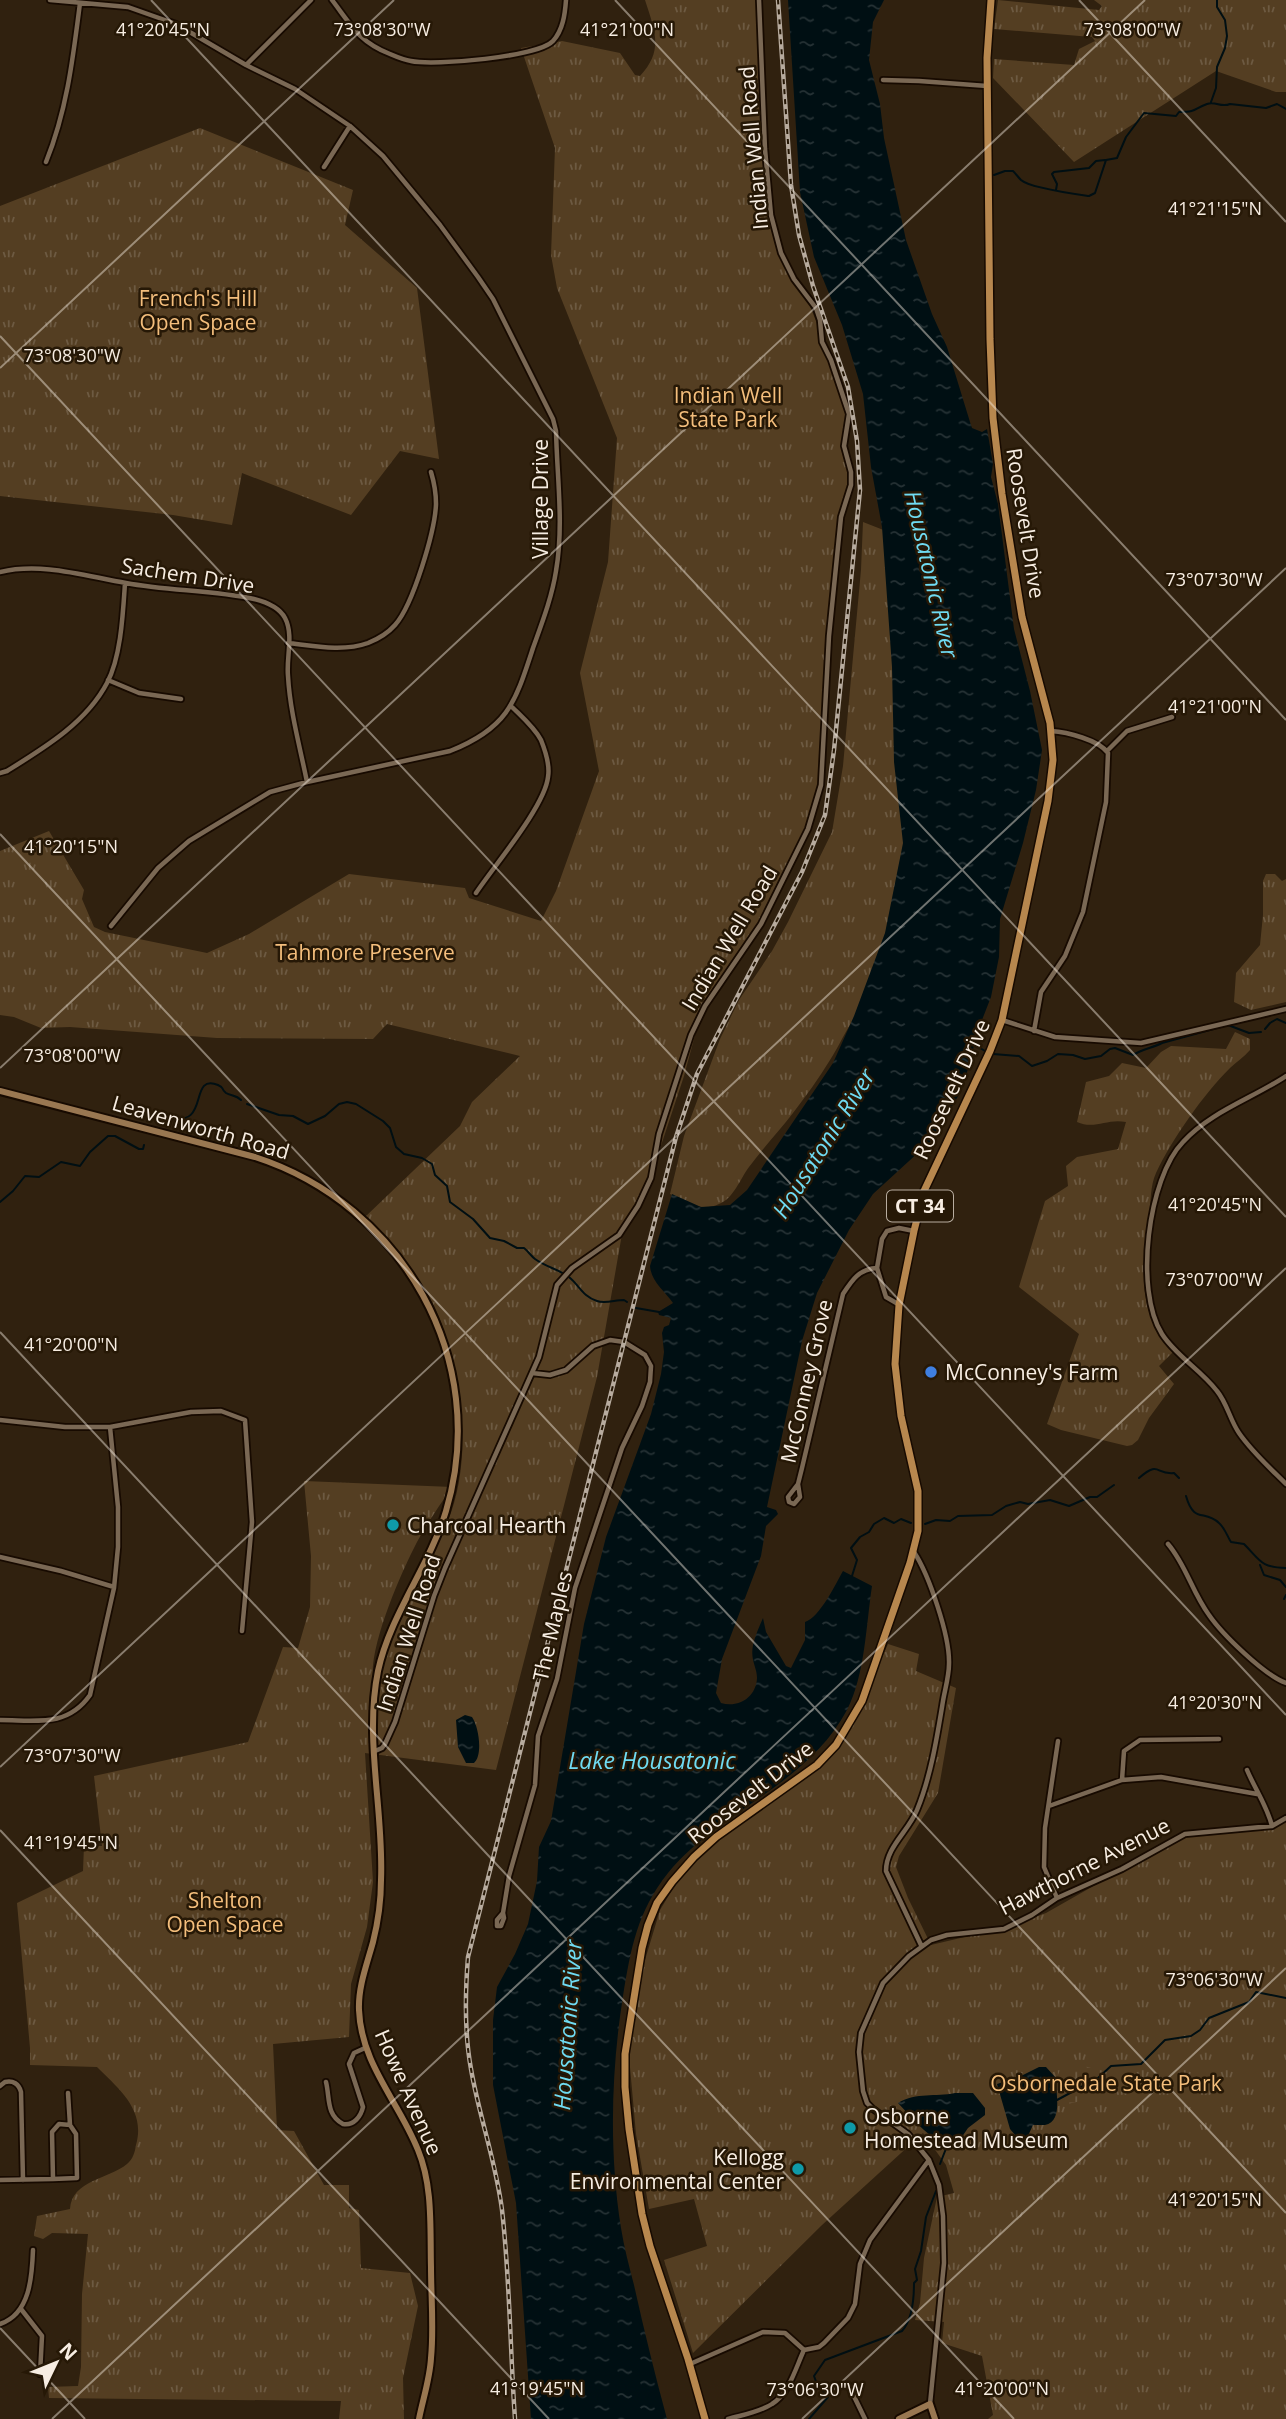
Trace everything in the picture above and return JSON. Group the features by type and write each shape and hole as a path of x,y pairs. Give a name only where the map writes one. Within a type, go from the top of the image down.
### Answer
{"main road":[{"name":"Roosevelt Drive","path":"705,2419 642,2214 625,2087 625,2054 630,2018 648,1925 665,1892 694,1857 817,1765 836,1745 862,1701 914,1552 919,1526 919,1501 897,1386 895,1353 899,1305 914,1231 924,1191 987,1059 1002,1020 1050,792 1053,760 1051,731 1022,617 996,452 991,391 987,42 991,0"},
{"name":"Leavenworth Road","path":"0,1091 255,1157 317,1184 372,1227 411,1274 435,1318 455,1389 458,1438 452,1489 439,1532 382,1658 375,1693 375,1751 382,1865"},
{"name":"Howe Avenue","path":"382,1865 378,1921 359,2000 360,2024 365,2048 410,2131 426,2176 431,2360 419,2419"},
{"path":"899,2419 930,2404"},
{"name":"Hawthorne Avenue","path":"930,2404 935,2419"}],"street":[{"name":"Village Drive","path":"50,0 128,7 176,24 246,65 295,89 351,126 383,156 440,225 493,299 553,419 556,431 559,546 556,570 549,602 512,707 489,731 467,745 450,751 270,792 189,841 158,868 111,926"},
{"path":"246,65 311,0"},
{"path":"332,0 362,40 389,54 412,61 466,61 536,51 552,42 559,33 565,15 566,0"},
{"name":"Indian Well Road","path":"375,1751 385,1744 395,1722 434,1596 456,1540 532,1373 546,1335 555,1290 564,1276 619,1235 638,1206 651,1178 659,1133 691,1035 705,1006 761,924 808,830 821,785 829,636 841,517 851,485 844,436 849,414 831,360 822,342 816,308 794,279 781,253 771,215 765,149 759,0"},
{"path":"46,162 60,128 70,80 80,3"},
{"path":"883,80 987,86"},
{"path":"324,167 351,126"},
{"path":"288,643 337,648 355,646 384,635 395,625 405,611 415,585 434,517 435,490 431,472"},
{"name":"Sachem Drive","path":"0,572 20,567 93,575 125,583 255,599 276,607 285,618 289,632 287,674 291,708 307,782"},
{"path":"0,773 46,747 84,714 108,680 115,660 125,583"},
{"path":"108,680 139,693 181,699"},
{"path":"476,892 542,800 549,776 541,740 532,726 512,707"},
{"path":"1034,1031 1041,992 1065,956 1083,912 1106,802 1107,751 1127,732 1172,717"},
{"path":"1051,731 1093,743 1107,751"},
{"path":"1002,1020 1067,1039 1141,1043 1286,1009"},
{"path":"1286,1076 1205,1124 1173,1153 1159,1182 1146,1263 1152,1310 1163,1336 1218,1392 1241,1436 1286,1484"},
{"path":"899,1305 886,1297 877,1268 882,1239 887,1231 900,1228 914,1231"},
{"name":"McConney Grove","path":"797,1484 843,1294 854,1277 867,1268 877,1268"},
{"name":"The Maples","path":"503,1913 509,1876 535,1784 538,1736 557,1679 575,1588 622,1448 642,1406 650,1382 651,1366 645,1354 624,1342 610,1340 593,1346 566,1370 550,1375 532,1373"},
{"path":"0,1420 65,1427 110,1427 191,1412 221,1411 245,1420 252,1522 242,1631"},
{"path":"0,1720 57,1720 82,1706 93,1687 114,1588 118,1547 118,1507 110,1427"},
{"path":"1168,1544 1179,1556 1209,1616 1264,1672 1286,1683"},
{"path":"914,1552 923,1566 934,1595 949,1663 935,1748 922,1799 911,1824 890,1851 886,1871 921,1945"},
{"path":"0,1557 61,1571 114,1588"},
{"path":"1122,1780 1124,1751 1140,1740 1219,1739"},
{"path":"1057,1898 1044,1867 1045,1828 1058,1741"},
{"path":"1247,1770 1257,1794 1268,1809 1272,1826"},
{"path":"1049,1806 1122,1780 1161,1777 1257,1794"},
{"name":"Hawthorne Avenue","path":"930,2404 945,2238 939,2185 929,2160 908,2134 880,2116 867,2103 859,2052 861,2033 883,1983 921,1945 947,1936 1004,1929 1057,1898 1122,1869 1185,1835 1272,1826 1286,1818"},
{"path":"326,2082 333,2117 343,2124 353,2123 362,2113 363,2107 349,2064 354,2053 365,2048"},
{"path":"0,2086 5,2082 13,2082 21,2092 23,2180"},
{"path":"0,2180 77,2178 76,2134 70,2125 68,2093"},
{"path":"53,2179 52,2132 59,2124 70,2125"},
{"path":"803,2350 819,2347 848,2318 855,2304 860,2264 870,2240 929,2160"},
{"path":"0,2324 21,2309 29,2289 33,2250"},
{"path":"21,2309 41,2336 40,2374"},
{"path":"690,2364 763,2332 785,2333 803,2350"},
{"path":"728,2419 777,2401 803,2350"},
{"path":"849,2386 865,2419"}],"green space":[{"path":"645,0 761,0 764,120 773,225 790,273 807,299 843,387 851,483 851,496 841,529 826,672 822,784 817,811 745,953 715,994 698,1024 651,1176 639,1209 622,1234 597,1377 496,1770 365,1753 373,1882 367,1927 351,1984 349,2037 273,2044 277,2130 294,2131 324,2185 349,2185 349,2208 359,2210 361,2268 410,2273 418,2306 403,2378 404,2419 339,2419 341,2401 49,2398 48,2387 78,2386 88,2234 52,2233 43,2239 34,2236 37,2216 70,2209 72,2199 84,2186 127,2164 134,2153 138,2133 134,2111 128,2101 97,2067 30,2065 17,1903 83,1871 84,1846 102,1846 94,1776 248,1742 283,1647 298,1648 310,1607 311,1556 304,1481 452,1487 421,1535 395,1591 376,1649 373,1680 376,1666 408,1593 447,1523 455,1498 463,1444 462,1416 453,1360 436,1310 413,1272 365,1217 460,1126 472,1102 520,1056 387,1024 373,1039 217,1038 70,1027 41,1028 14,1017 0,1015 0,851 49,831 84,890 82,899 94,927 105,932 207,953 249,934 349,874 465,888 469,898 541,921 556,891 599,771 580,673 608,562 617,438 557,288 551,255 555,148 521,48 562,41 620,53 635,75 640,76 648,67 655,49 654,31"},
{"path":"998,0 1099,10 1102,6 1094,0 1286,0 1286,92 1276,92 1216,71 1074,162 993,78 994,59 1074,65 1079,49 1095,41 1092,37 994,29"},
{"name":"French's Hill Open Space","path":"200,128 353,190 345,225 417,288 439,459 400,451 351,515 242,473 232,525 173,515 0,496 0,206"},
{"path":"863,522 886,531 910,861 858,1014 834,1054 803,1100 754,1160 729,1197 712,1206 699,1207 670,1194 684,1136 720,1039 739,1000 788,922 832,832 843,766"},
{"path":"1266,874 1275,874 1282,881 1286,879 1286,1002 1251,1010 1234,1002 1236,973 1260,945 1263,881"},
{"path":"1235,1032 1250,1039 1250,1050 1209,1091 1189,1118 1163,1160 1152,1189 1144,1288 1153,1322 1173,1352 1159,1366 1174,1384 1149,1418 1138,1440 1132,1445 1061,1430 1047,1424 1079,1334 1019,1287 1045,1201 1068,1186 1066,1166 1077,1157 1118,1149 1126,1122 1090,1125 1077,1122 1086,1082 1109,1076 1122,1063 1146,1068 1161,1052 1171,1046 1226,1049"},
{"name":"Osbornedale State Park","path":"888,1644 919,1654 916,1671 956,1688 938,1793 899,1856 896,1867 931,1945 1011,1926 1046,1913 1185,1834 1286,1820 1286,2419 988,2419 993,2415 982,2356 942,2343 944,2322 915,2320 937,2197 954,2193 946,2165 923,2133 822,2225 693,2353 664,2260 707,2246 694,2199 649,2209 636,2134 629,2056 642,1970 660,1910 680,1877 699,1855 834,1750 847,1735"},
{"path":"1084,2066 1098,2070 1102,2088 1098,2094 1056,2107 1055,2082 1060,2070"}],"water":[{"name":"Lake Housatonic","path":"788,0 884,0 873,22 869,60 880,104 884,138 906,240 932,314 947,347 972,428 982,432 987,429 993,464 991,477 998,504 1014,629 1042,750 1036,790 1023,843 1000,919 999,957 991,997 975,1038 972,1057 960,1093 932,1140 873,1194 849,1230 817,1293 802,1341 767,1507 776,1510 778,1514 766,1526 761,1556 722,1659 716,1693 721,1703 727,1704 740,1703 750,1696 757,1678 752,1655 753,1645 763,1618 766,1632 786,1666 791,1668 805,1640 805,1622 822,1607 843,1571 872,1586 861,1666 853,1696 830,1736 809,1758 786,1778 712,1831 668,1873 642,1916 633,1946 623,1996 614,2083 613,2141 617,2199 624,2242 667,2419 531,2419 516,2203 493,2085 493,2020 497,1987 528,1924 537,1881 539,1847 551,1821 584,1624 606,1537 651,1414 661,1374 664,1352 662,1333 671,1318 659,1315 658,1312 673,1303 656,1282 650,1266 672,1194 701,1207 730,1205 747,1190 833,1063 885,933 903,843 894,762 892,667 882,527 871,467 863,394 842,325 814,257 800,192"},
{"path":"465,1715 472,1717 478,1734 479,1748 474,1763 466,1763 458,1747 456,1720"},
{"path":"1039,2067 1046,2067 1056,2078 1057,2112 1051,2122 1033,2125 1027,2138 1020,2141 1010,2129 997,2084"},
{"path":"973,2093 985,2108 985,2115 968,2128 955,2147 931,2135 898,2103 919,2096"}],"waterway":[{"path":"1211,102 1216,88 1217,67 1227,36 1225,20 1217,7 1217,0"},
{"path":"994,175 1013,171 1021,180 1033,186 1089,196 1095,193 1106,160 1117,158 1126,137 1144,113 1176,116 1179,112 1193,111 1210,103 1266,108 1277,104 1286,109"},
{"path":"1056,190 1057,184 1052,174 1054,172 1089,168 1096,161 1105,160"},
{"path":"1265,1029 1277,1019 1286,1023"},
{"path":"993,1054 1019,1056 1032,1066 1058,1054 1085,1059 1101,1056 1115,1048 1133,1055 1162,1043 1228,1025 1249,1033 1261,1032"},
{"path":"975,1045 985,1051"},
{"path":"162,1120 167,1117 181,1119 190,1116 203,1087 209,1083 220,1086 226,1093 241,1100"},
{"path":"247,1104 279,1115 293,1116 308,1124 325,1116 339,1104 356,1104 390,1128 396,1147 404,1154 422,1158 432,1164 435,1175 447,1186 450,1202 473,1219 490,1238 524,1248 539,1262 569,1277 592,1299 627,1302"},
{"path":"0,1202 25,1176 39,1177 61,1162 80,1166 90,1152 108,1136 115,1136 139,1149 143,1149 144,1145"},
{"path":"636,1308 659,1312"},
{"path":"1139,1478 1154,1469 1174,1473 1179,1478"},
{"path":"925,1524 936,1520 950,1521 958,1516 992,1515 1006,1506 1020,1502 1028,1504 1050,1500 1069,1506 1090,1497 1097,1497 1114,1485"},
{"path":"1186,1496 1192,1510 1219,1523 1231,1542 1244,1544 1266,1564 1286,1568"},
{"path":"852,1576 857,1560 851,1548 874,1524 884,1518 894,1523 901,1519 911,1523"},
{"path":"1260,1565 1264,1575 1280,1580 1286,1587"},
{"path":"1284,1599 1286,1595"},
{"path":"1057,2100 1098,2078 1111,2066 1141,2064 1165,2040 1191,2036 1200,2030 1209,2018 1249,2002 1256,1992 1286,1998"},
{"path":"940,2164 947,2146"},
{"path":"809,2419 828,2397 814,2376 825,2360 902,2331 909,2321 914,2283 917,2280 915,2269 921,2251 926,2217 936,2191"}],"railway":[{"path":"515,2419 502,2210 496,2174 474,2087 467,2041 468,1957 676,1137 697,1074 802,872 825,815 834,750 860,490 857,441 848,387 813,286 799,235 791,185 778,0"}],"place":[{"name":"McConney's Farm","path":"931,1372"},
{"name":"Charcoal Hearth","path":"393,1525"},
{"name":"Osborne Homestead Museum","path":"850,2128"},
{"name":"Kellogg Environmental Center","path":"798,2169"}],"park label":[{"name":"Indian Well State Park","path":"728,407"},
{"name":"Tahmore Preserve","path":"365,952"},
{"name":"Shelton Open Space","path":"225,1912"}],"water label":[{"name":"Housatonic River","path":"932,574"},
{"name":"Housatonic River","path":"823,1143"},
{"name":"Housatonic River","path":"567,2025"}]}
